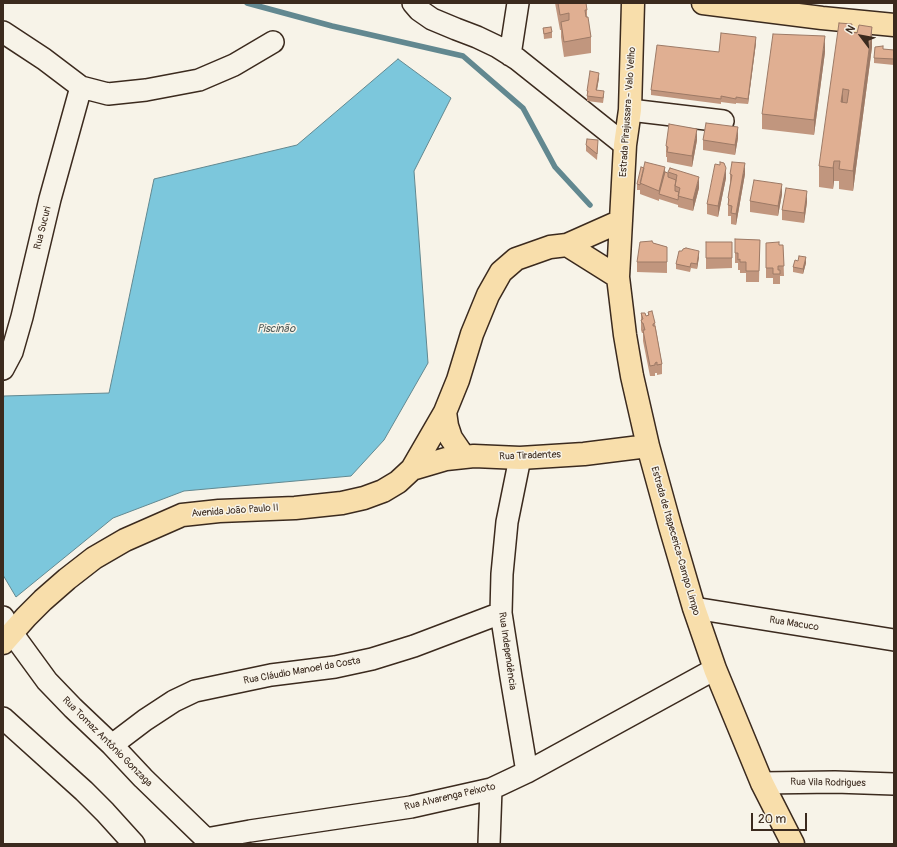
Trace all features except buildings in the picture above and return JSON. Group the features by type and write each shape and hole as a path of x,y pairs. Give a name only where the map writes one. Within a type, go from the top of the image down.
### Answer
{"main road":[{"name":"Estrada Pirajussara - Valo Velho","path":"621,221 625,145 630,110 633,3"},
{"path":"703,3 822,18 894,25"},
{"name":"Avenida João Paulo II","path":"6,631 26,617 67,579 94,558 125,540 182,515 219,511 295,508 342,503 364,498 383,491 398,482 412,469 445,412 458,380 472,334 488,296 501,272 516,259 550,247 567,245 621,221"},
{"name":"Estrada de Itapecerica-Campo Limpo","path":"621,221 618,277 627,349 648,446 694,608 715,669 762,783 793,844"},
{"path":"567,245 618,277"},
{"path":"445,412 451,438 464,457"},
{"name":"Rua Tiradentes","path":"412,469 446,459 474,456 520,458 584,454 648,446"}],"street":[{"path":"413,3 419,10 432,18 498,47 517,59 625,145"},
{"path":"510,55 518,3"},
{"path":"3,32 44,59 81,87 108,94 146,90 199,80 234,64 273,42"},
{"name":"Rua Sucuri","path":"3,369 12,352 22,318 50,199 81,87"},
{"path":"630,110 723,121"},
{"name":"Rua Independência","path":"520,458 507,522 502,574 501,613 510,676 527,772"},
{"name":"Rua Macuco","path":"694,608 894,640"},
{"name":"Rua Cláudio Manoel da Costa","path":"112,745 145,720 174,701 195,691 271,675 335,667 372,659 414,646 501,613"},
{"name":"Rua Tomaz Antônio Gonzaga","path":"6,631 47,681 207,842"},
{"name":"Rua Alvarenga Peixoto","path":"207,842 250,831 412,807 491,789 527,772 715,669"},
{"path":"3,718 84,791 134,844"},
{"name":"Rua Vila Rodrigues","path":"762,783 835,782 894,784"},
{"path":"489,844 491,789"}],"water":[{"name":"Piscinão","path":"398,59 451,98 414,171 428,363 384,440 351,476 184,491 113,518 16,597 3,575 4,396 109,393 154,179 297,145"}],"waterway":[{"path":"247,3 332,26 463,56 523,108 555,167 590,205"}]}
